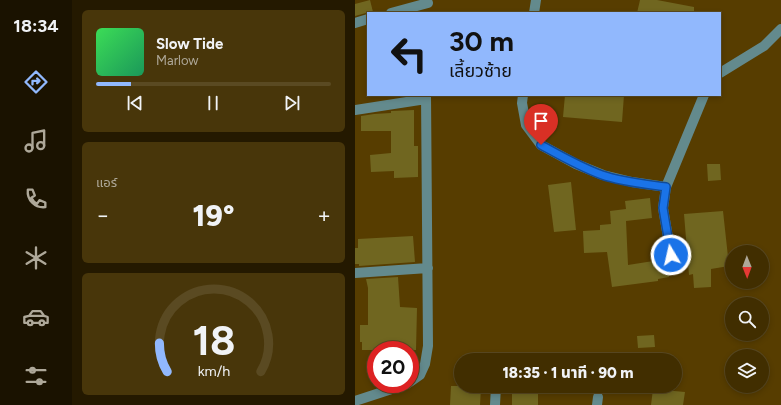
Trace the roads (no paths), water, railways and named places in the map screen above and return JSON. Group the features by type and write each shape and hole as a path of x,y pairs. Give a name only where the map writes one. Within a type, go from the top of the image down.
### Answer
{"street":[{"path":"535,12 536,0"},
{"path":"396,12 428,5"},
{"path":"355,22 367,19"},
{"path":"721,72 763,46 781,29"},
{"path":"523,96 522,103 526,125 541,145 576,164 603,175 632,182 666,187"},
{"path":"671,255 663,208 666,187 704,96"},
{"path":"355,110 426,97 428,346 425,364 419,376"},
{"path":"355,273 428,268"},
{"path":"355,401 379,393"},
{"path":"495,405 496,393"}]}
